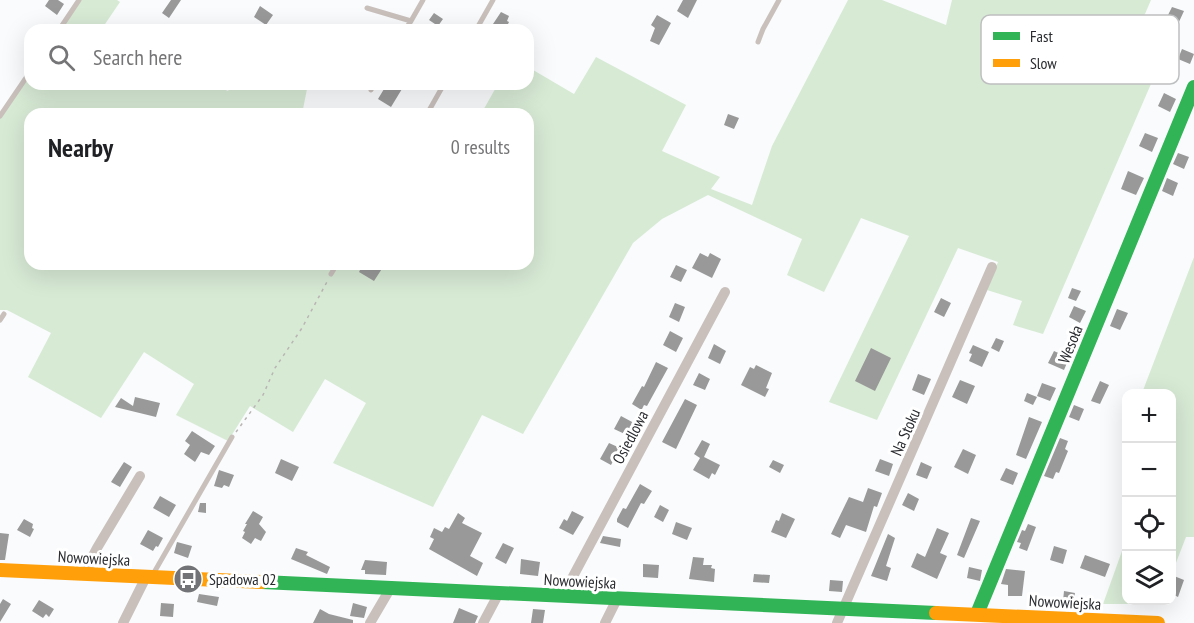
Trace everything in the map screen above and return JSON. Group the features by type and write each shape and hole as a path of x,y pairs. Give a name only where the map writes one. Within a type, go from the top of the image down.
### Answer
{"street":[{"name":"Wesoła","path":"968,617 1194,87"},
{"name":"Na Stoku","path":"837,623 992,267"},
{"name":"Osiedlowa","path":"562,597 725,292"},
{"path":"88,574 89,563 140,476"},
{"name":"Nowowiejska","path":"0,570 843,609 968,617 1158,623"},
{"path":"123,623 148,577"},
{"path":"370,623 390,589"},
{"path":"483,623 499,593"},
{"path":"605,623 617,599"}],"lane":[{"path":"63,24 79,0"},
{"path":"409,24 423,0"},
{"path":"479,24 493,0"},
{"path":"759,42 763,29 779,0"},
{"path":"367,8 411,21"},
{"path":"0,116 24,81"},
{"path":"430,108 441,90"},
{"path":"331,274 333,270"},
{"path":"0,320 4,314"},
{"path":"148,577 232,437"}],"path":[{"path":"232,437 263,395 275,368 302,328 331,274"}],"green space":[{"path":"81,0 117,0 120,2 105,24 64,24"},
{"path":"848,0 882,0 946,25 952,0 1151,0 1145,15 981,15 981,84 1151,84 1043,334 1013,325 1022,301 987,290 998,262 958,248 877,420 829,402 909,236 861,218 824,292 787,275 802,239 708,195 662,219 633,243 523,434 482,415 433,507 333,463 366,403 325,379 293,432 250,406 228,441 176,415 194,384 144,352 101,418 28,377 51,333 7,310 0,310 0,118 24,83 24,90 307,90 303,108 24,108 24,270 534,270 534,108 484,108 495,90 534,90 534,71 574,94 596,57 686,105 662,151 720,177 711,189 752,205 772,146"},
{"path":"1194,257 1194,537 1186,537 1176,563 1176,389 1144,389"},
{"path":"1122,551 1122,604 1103,604"}],"building":[{"path":"49,0 58,0 64,4 57,15 45,6"},
{"path":"171,0 181,0 169,18 162,13"},
{"path":"683,0 697,0 688,18 677,11"},
{"path":"260,6 273,15 267,24 254,17"},
{"path":"1172,7 1184,11 1179,22 1179,15 1168,15"},
{"path":"501,12 509,16 508,24 493,24"},
{"path":"434,13 443,19 439,24 429,20"},
{"path":"657,15 671,23 659,45 650,41 655,28 651,25"},
{"path":"1182,49 1194,54 1190,64 1179,59"},
{"path":"383,90 401,90 391,107 378,99"},
{"path":"1164,93 1176,99 1170,112 1158,106"},
{"path":"728,114 739,118 734,129 724,125"},
{"path":"1145,133 1158,138 1152,152 1139,146"},
{"path":"1178,153 1189,157 1184,169 1173,164"},
{"path":"1128,171 1144,178 1136,195 1121,189"},
{"path":"1167,178 1178,183 1173,196 1162,191"},
{"path":"700,253 708,257 710,253 721,259 712,278 692,268"},
{"path":"676,265 687,270 681,282 670,277"},
{"path":"360,270 381,270 374,281 359,272"},
{"path":"1072,288 1081,291 1076,301 1068,298"},
{"path":"941,298 951,303 944,317 934,312"},
{"path":"675,303 685,307 679,322 669,317"},
{"path":"1074,306 1086,311 1080,323 1069,317"},
{"path":"1117,309 1128,313 1120,330 1110,326"},
{"path":"670,331 683,338 676,352 663,345"},
{"path":"996,338 1004,341 999,352 991,348"},
{"path":"714,344 726,351 720,364 708,358"},
{"path":"973,345 989,352 982,367 969,361 972,354 969,353"},
{"path":"871,348 891,358 875,391 855,381"},
{"path":"1054,351 1069,358 1064,370 1048,363"},
{"path":"656,362 668,368 647,406 644,405 640,409 632,404 642,386 644,387"},
{"path":"756,365 772,373 765,397 741,385 750,367 754,369"},
{"path":"699,373 710,379 705,390 693,385"},
{"path":"918,374 931,379 924,395 912,390"},
{"path":"960,380 975,386 967,404 952,397"},
{"path":"1100,381 1109,385 1100,404 1091,401"},
{"path":"1042,383 1056,388 1050,401 1037,396"},
{"path":"1027,393 1037,397 1033,405 1024,401"},
{"path":"135,397 160,403 156,417 115,407 121,398 133,406"},
{"path":"685,399 697,405 676,449 662,442"},
{"path":"1074,405 1084,409 1079,421 1069,417"},
{"path":"621,416 634,423 627,435 614,429"},
{"path":"1029,417 1042,422 1026,459 1016,455"},
{"path":"192,431 215,446 209,455 201,452 195,462 184,454 190,445 185,441"},
{"path":"1060,438 1068,441 1065,449 1068,451 1059,473 1056,472 1053,479 1044,476"},
{"path":"702,440 710,444 704,457 720,465 715,475 712,473 709,479 693,470 700,458 694,454"},
{"path":"609,443 620,448 611,465 600,459"},
{"path":"963,449 976,455 968,474 954,467"},
{"path":"281,459 299,467 292,481 275,473"},
{"path":"880,459 893,464 889,476 875,471"},
{"path":"773,460 784,465 780,473 769,467"},
{"path":"124,462 132,467 120,487 111,482"},
{"path":"921,462 932,467 927,479 916,475"},
{"path":"1006,468 1018,473 1013,485 1000,480"},
{"path":"219,470 234,475 229,487 214,486"},
{"path":"640,484 652,491 644,504 641,503 628,528 617,522 617,519 623,508 626,509"},
{"path":"868,488 882,493 877,507 874,506 866,532 846,525 840,538 831,534 849,497 863,502"},
{"path":"908,493 919,499 914,511 902,505"},
{"path":"160,496 176,505 169,517 153,508"},
{"path":"200,503 206,503 206,513 198,512"},
{"path":"660,505 669,510 663,522 654,517"},
{"path":"253,511 263,517 259,524 266,532 261,541 255,538 251,544 242,538 247,524 245,524"},
{"path":"572,511 584,517 573,535 559,528 564,519 567,521"},
{"path":"458,513 465,518 462,523 482,533 470,556 483,563 477,576 429,549 434,539 430,537 434,528 442,532 445,527 449,529"},
{"path":"782,513 795,519 786,538 771,532"},
{"path":"971,518 980,521 964,558 957,555"},
{"path":"24,519 33,524 34,529 30,537 17,530"},
{"path":"676,522 692,528 687,540 672,534"},
{"path":"1028,524 1036,527 1027,551 1019,548 1021,543 1017,542 1022,530 1025,531"},
{"path":"937,528 949,533 940,553 947,556 937,579 911,567 917,553 925,557"},
{"path":"148,530 163,538 153,551 140,544"},
{"path":"0,533 9,534 5,560 0,560"},
{"path":"888,534 895,538 886,566 891,568 887,581 871,576"},
{"path":"603,536 621,539 620,547 600,543"},
{"path":"177,542 192,546 188,558 174,553"},
{"path":"503,543 514,548 506,564 495,558"},
{"path":"1054,546 1067,550 1063,564 1050,560"},
{"path":"296,548 308,552 306,555 330,567 327,574 291,559"},
{"path":"1085,555 1110,564 1105,577 1080,568"},
{"path":"693,557 704,558 703,565 712,565 711,568 715,569 714,582 689,579"},
{"path":"521,559 540,562 538,576 520,574"},
{"path":"365,560 387,562 386,575 365,574 365,570 361,570"},
{"path":"643,564 659,565 658,578 643,577"},
{"path":"969,567 982,570 980,581 967,578"},
{"path":"1006,569 1025,571 1022,596 1008,596 1008,585 1001,584"},
{"path":"754,574 770,575 769,583 753,582"},
{"path":"1176,577 1184,580 1178,597 1176,596"},
{"path":"830,580 843,581 842,592 829,591"},
{"path":"1064,591 1075,593 1073,603 1063,601"},
{"path":"199,594 219,597 217,606 197,602"},
{"path":"3,599 11,604 0,622 0,604"},
{"path":"39,600 54,609 49,617 46,614 43,618 32,611"},
{"path":"161,603 174,604 173,617 160,616"},
{"path":"353,603 367,607 364,618 350,616"},
{"path":"459,608 478,616 475,623 453,623"},
{"path":"320,609 329,614 353,620 353,623 313,623"},
{"path":"533,609 545,610 543,623 531,623"}],"traffic: fast":[{"path":"977,614 1194,87"},
{"path":"262,582 936,613"}],"traffic: slow":[{"path":"0,570 262,582"},
{"path":"936,613 1158,623"}],"place":[{"name":"Spadowa 02","path":"188,579"}]}
